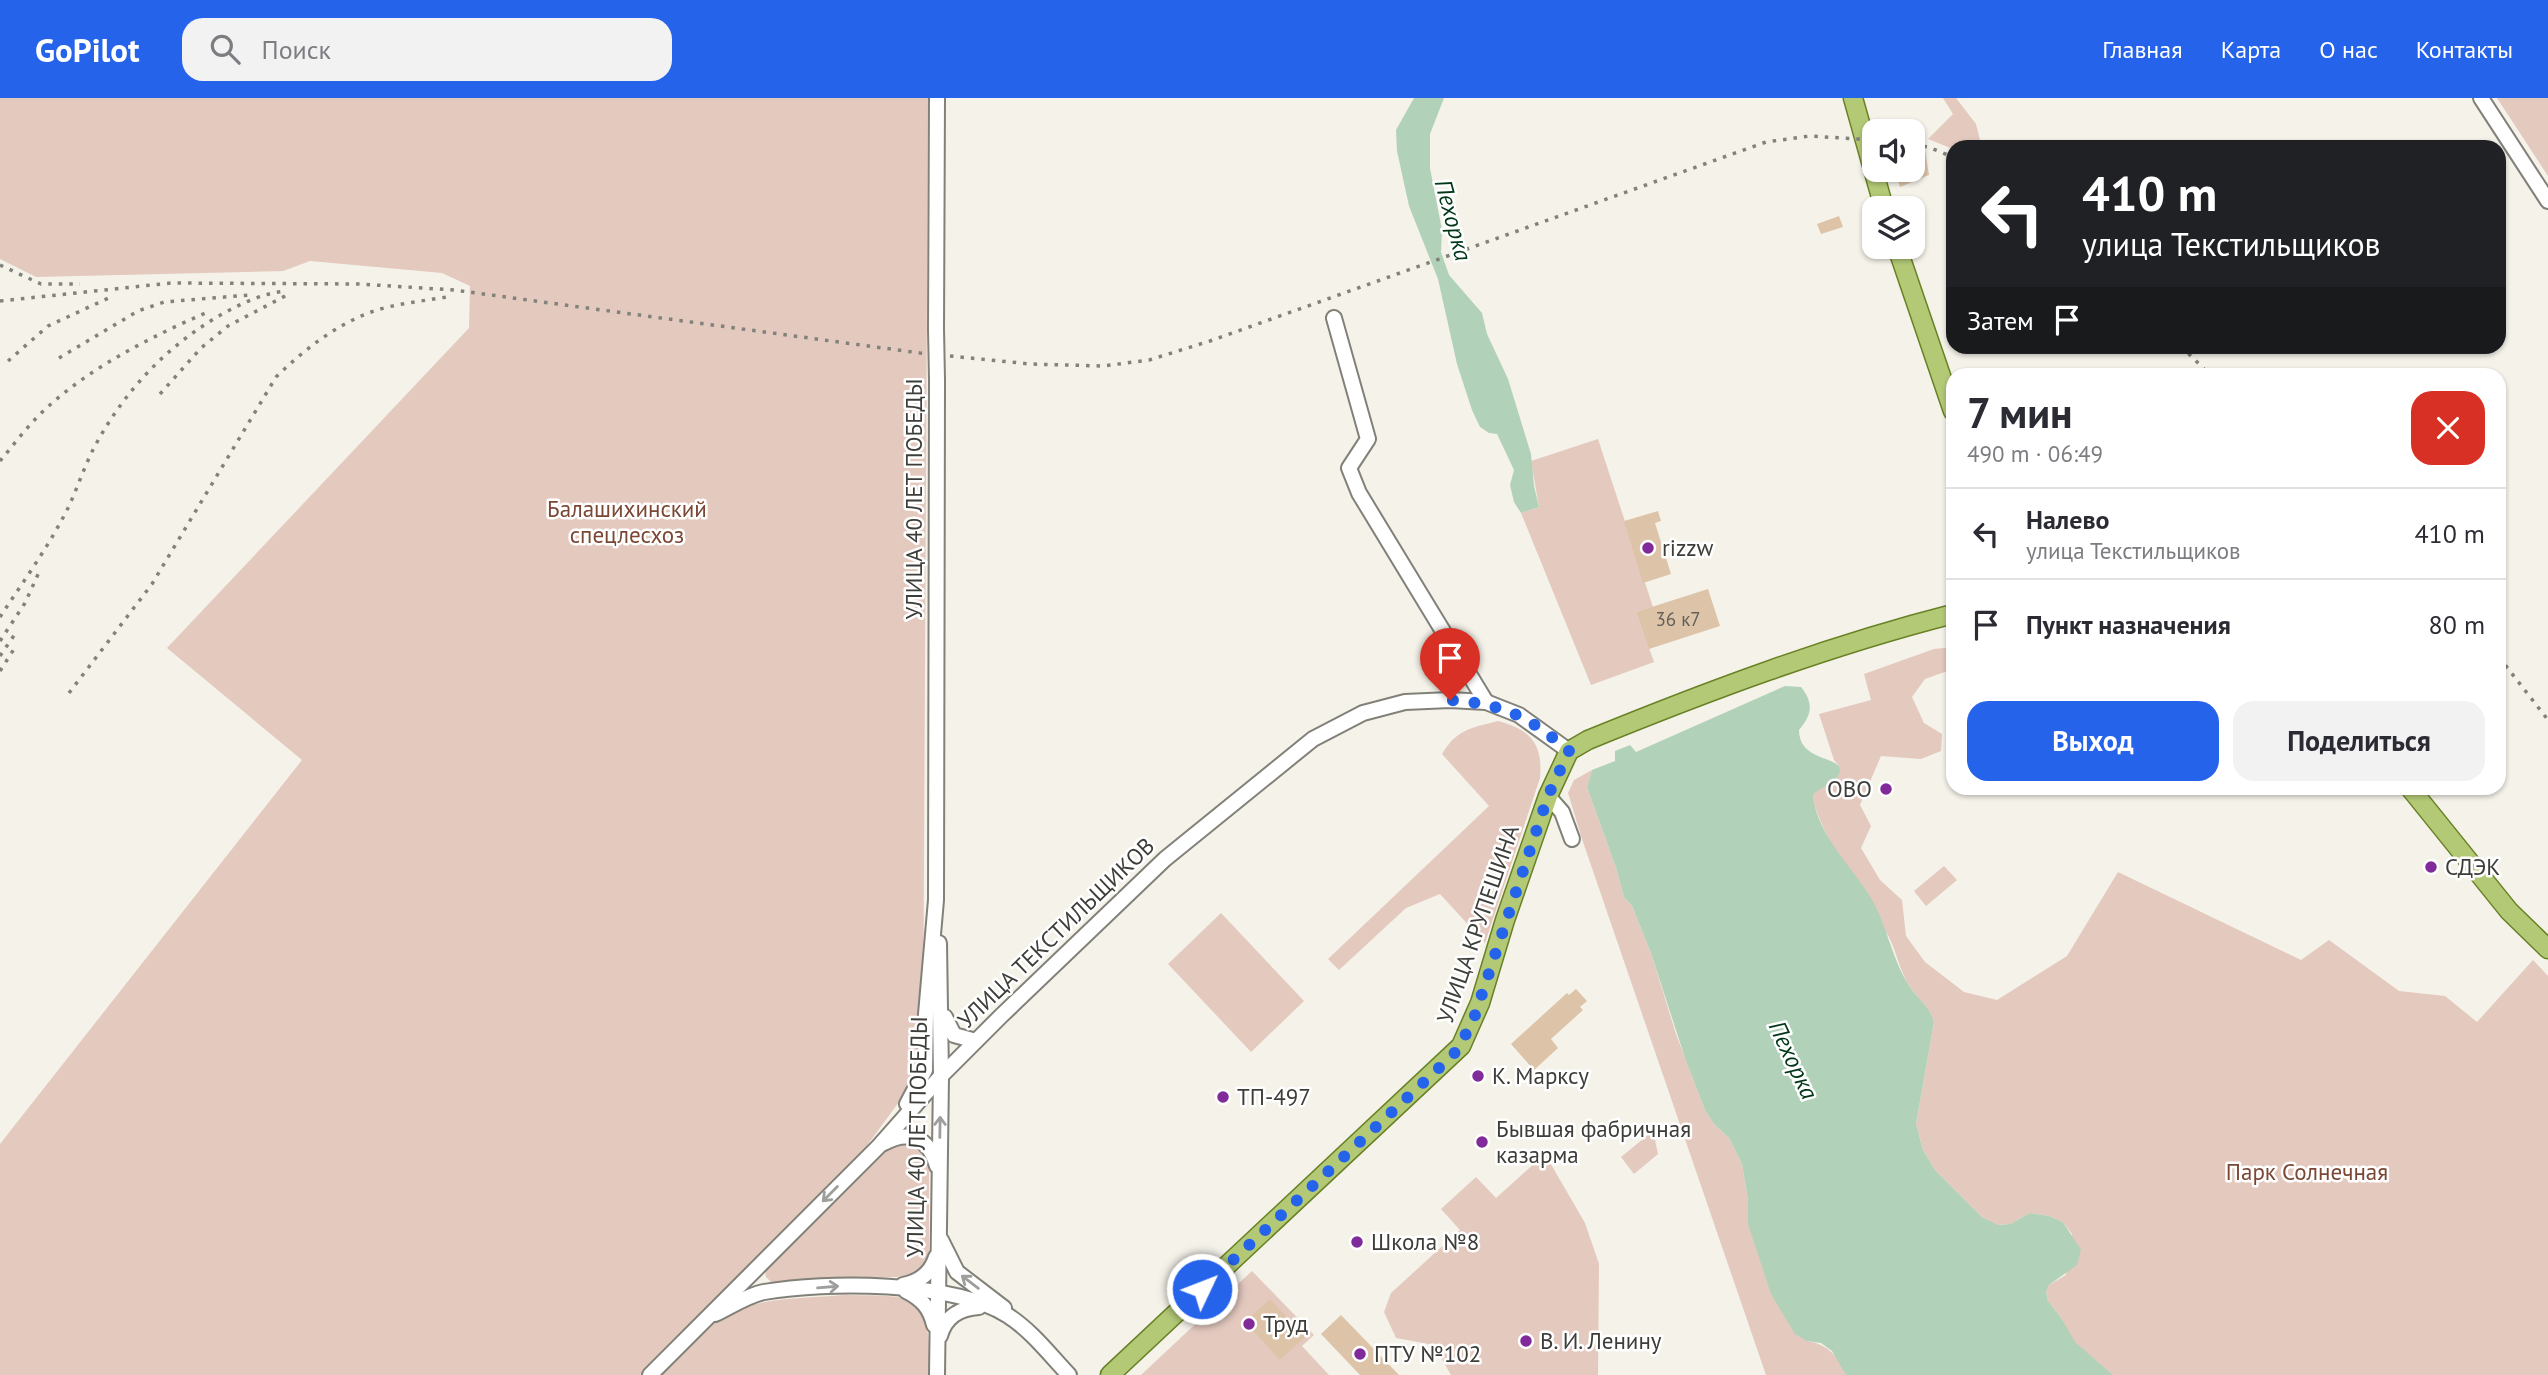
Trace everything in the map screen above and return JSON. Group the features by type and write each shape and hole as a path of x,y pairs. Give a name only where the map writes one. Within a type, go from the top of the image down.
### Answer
{"main road":[{"path":"1853,98 1881,196"},
{"path":"1901,259 1946,390"},
{"path":"1569,751 1588,740 1809,655 1946,616"},
{"name":"УЛИЦА КРУПЕШИНА","path":"1110,1375 1461,1046 1480,1003 1504,920 1548,796 1569,751"},
{"path":"2416,795 2509,911 2548,948"}],"street":[{"name":"УЛИЦА 40 ЛЕТ ПОБЕДЫ","path":"937,98 936,900 942,1076 937,1375"},
{"path":"2481,98 2548,201"},
{"path":"1334,318 1368,439 1349,468 1359,493 1486,702"},
{"name":"УЛИЦА ТЕКСТИЛЬЩИКОВ","path":"650,1375 878,1146 976,1041 1165,859 1313,739 1363,713 1405,702 1450,700 1486,702 1519,715 1569,751"},
{"path":"1548,796 1562,812 1572,839"},
{"name":"УЛИЦА 40 ЛЕТ ПОБЕДЫ","path":"878,1146 916,1090 925,1070 926,1014 936,900"},
{"path":"941,995 949,1030 960,1039 976,1041"},
{"path":"878,1146 900,1136 918,1138 931,1152 939,1177"},
{"path":"895,1287 917,1281 929,1272 935,1259 939,1228"},
{"path":"939,1228 945,1250 957,1272 998,1303 1069,1375"},
{"path":"757,1267 751,1280 756,1290 761,1293"},
{"path":"707,1317 761,1293 838,1286 895,1287 938,1293 995,1309 1019,1323"},
{"path":"895,1287 917,1297 928,1308 937,1348"},
{"path":"937,1348 943,1326 953,1315 972,1307 995,1309"}],"green space":[{"name":"Балашихинский спецлесхоз","path":"0,98 928,98 923,1051 904,1095 855,1162 640,1375 0,1375 0,1144 302,760 167,648 469,328 470,286 442,273 310,261 283,271 36,277 0,259"},
{"path":"1943,98 1956,98 1976,124 1980,140 1946,140 1946,146 1928,139 1953,114"},
{"path":"2497,98 2548,98 2548,176"},
{"path":"1598,439 1653,607 1636,612 1654,662 1591,685 1521,513 1539,507 1531,461"},
{"name":"Парк Солнечная","path":"1946,648 1946,672 1925,679 1912,697 1924,723 1942,734 1941,751 1921,759 1881,756 1860,805 1871,826 1861,848 1880,880 1902,900 1906,936 1925,962 1964,992 1997,1000 2067,956 2118,872 2301,960 2329,940 2399,991 2445,996 2477,1022 2533,960 2548,976 2548,1375 2113,1375 2074,1342 2062,1319 2048,1301 2046,1292 2049,1285 2066,1275 2072,1234 2063,1222 2049,1216 2030,1213 2010,1224 1997,1225 1982,1217 1935,1170 1923,1150 1916,1124 1934,1022 1907,981 1889,937 1833,847 1813,795 1819,787 1834,781 1839,766 1834,760 1819,714 1871,700 1864,674 1934,649"},
{"path":"1498,721 1519,729 1532,740 1539,756 1540,778 1485,943 1440,894 1406,908 1339,970 1328,959 1489,806 1442,754 1459,734"},
{"path":"1592,770 1587,787 1624,897 1632,906 1651,953 1676,1034 1705,1110 1714,1124 1729,1138 1742,1164 1748,1200 1748,1224 1807,1341 1821,1345 1831,1352 1846,1375 1766,1375 1568,793 1574,780"},
{"path":"1944,866 1957,880 1926,906 1914,891"},
{"path":"1221,913 1304,1001 1251,1052 1168,964"},
{"path":"1653,1131 1658,1154 1634,1174 1621,1157"},
{"path":"916,1141 929,1162 929,1263 915,1276 772,1283 766,1277 765,1270 890,1145"},
{"path":"1545,1154 1585,1223 1599,1264 1598,1375 1451,1375 1434,1345 1396,1338 1384,1312 1391,1293 1460,1230 1441,1209 1476,1177 1496,1198"},
{"name":"Труд","path":"1252,1271 1314,1335 1302,1346 1329,1375 1141,1375"},
{"path":"844,1295 890,1296 916,1304 923,1313 927,1328 930,1375 660,1375 699,1333 713,1322 743,1307 776,1300"}],"water":[{"path":"1414,98 1444,98 1430,134 1430,168 1442,230 1441,252 1449,275 1482,313 1487,334 1508,379 1531,454 1539,507 1521,513 1514,502 1510,485 1514,470 1497,434 1489,433 1480,427 1472,410 1457,364 1438,279 1409,206 1397,151 1396,130"},
{"name":"Пехорка","path":"1785,686 1801,687 1810,704 1807,719 1799,730 1801,742 1807,750 1833,762 1840,771 1834,781 1813,795 1821,823 1871,898 1904,977 1930,1012 1934,1022 1916,1124 1923,1150 1935,1170 1982,1217 1998,1225 2010,1224 2030,1213 2049,1216 2063,1222 2081,1250 2077,1265 2049,1285 2046,1292 2048,1301 2075,1342 2113,1375 1846,1375 1832,1351 1821,1343 1807,1341 1795,1334 1771,1294 1748,1224 1748,1200 1742,1164 1729,1138 1714,1124 1705,1110 1651,953 1632,906 1624,897 1587,787 1592,770 1615,761 1615,751 1630,745 1636,752"}],"building":[{"path":"1925,150 1929,175 1925,177"},
{"path":"1899,182 1912,182 1900,187"},
{"path":"1839,216 1843,227 1821,234 1817,224"},
{"name":"rizzw","path":"1658,511 1661,521 1655,523 1671,574 1643,583 1624,521"},
{"path":"1708,589 1720,626 1649,649 1636,612"},
{"path":"1576,989 1587,1001 1580,1007 1583,1010 1551,1039 1558,1048 1534,1070 1511,1044 1567,993 1569,995"},
{"path":"1270,1299 1305,1337 1280,1360 1245,1322"},
{"name":"ПТУ №102","path":"1341,1315 1399,1375 1360,1375 1321,1334"}],"railway":[{"path":"0,301 171,283 359,284 454,290 920,353 1030,364 1103,366 1149,360 1210,341 1766,142 1810,136 1862,139"},
{"path":"1925,147 1946,154"},
{"path":"0,265 41,284 80,284"},
{"path":"0,617 53,536 96,444 133,389 180,342 198,329 250,300 286,291"},
{"path":"160,394 201,348 228,326 289,294"},
{"path":"59,358 138,311 164,302 249,295"},
{"path":"8,361 48,326 113,296"},
{"path":"69,693 152,584 276,377 320,340 357,318 391,306 452,296"},
{"path":"0,461 44,410 87,376 147,340 210,311"},
{"path":"2189,354 2203,368"},
{"path":"0,641 25,603 40,570"},
{"path":"0,656 15,634"},
{"path":"0,671 14,649"},
{"path":"2506,666 2548,720"}],"place":[{"name":"rizzw","path":"1648,548"},
{"name":"ОВО","path":"1886,789"},
{"name":"СДЭК","path":"2431,867"},
{"name":"К. Марксу","path":"1478,1076"},
{"name":"ТП-497","path":"1223,1097"},
{"name":"Бывшая фабричная казарма","path":"1482,1142"},
{"name":"Школа №8","path":"1357,1242"},
{"name":"Труд","path":"1249,1324"},
{"name":"В. И. Ленину","path":"1526,1341"},
{"name":"ПТУ №102","path":"1360,1354"}],"route":[{"path":"1202,1289 1454,1054 1472,1024 1504,920 1548,796 1569,751 1519,715 1486,702 1450,700"}]}
